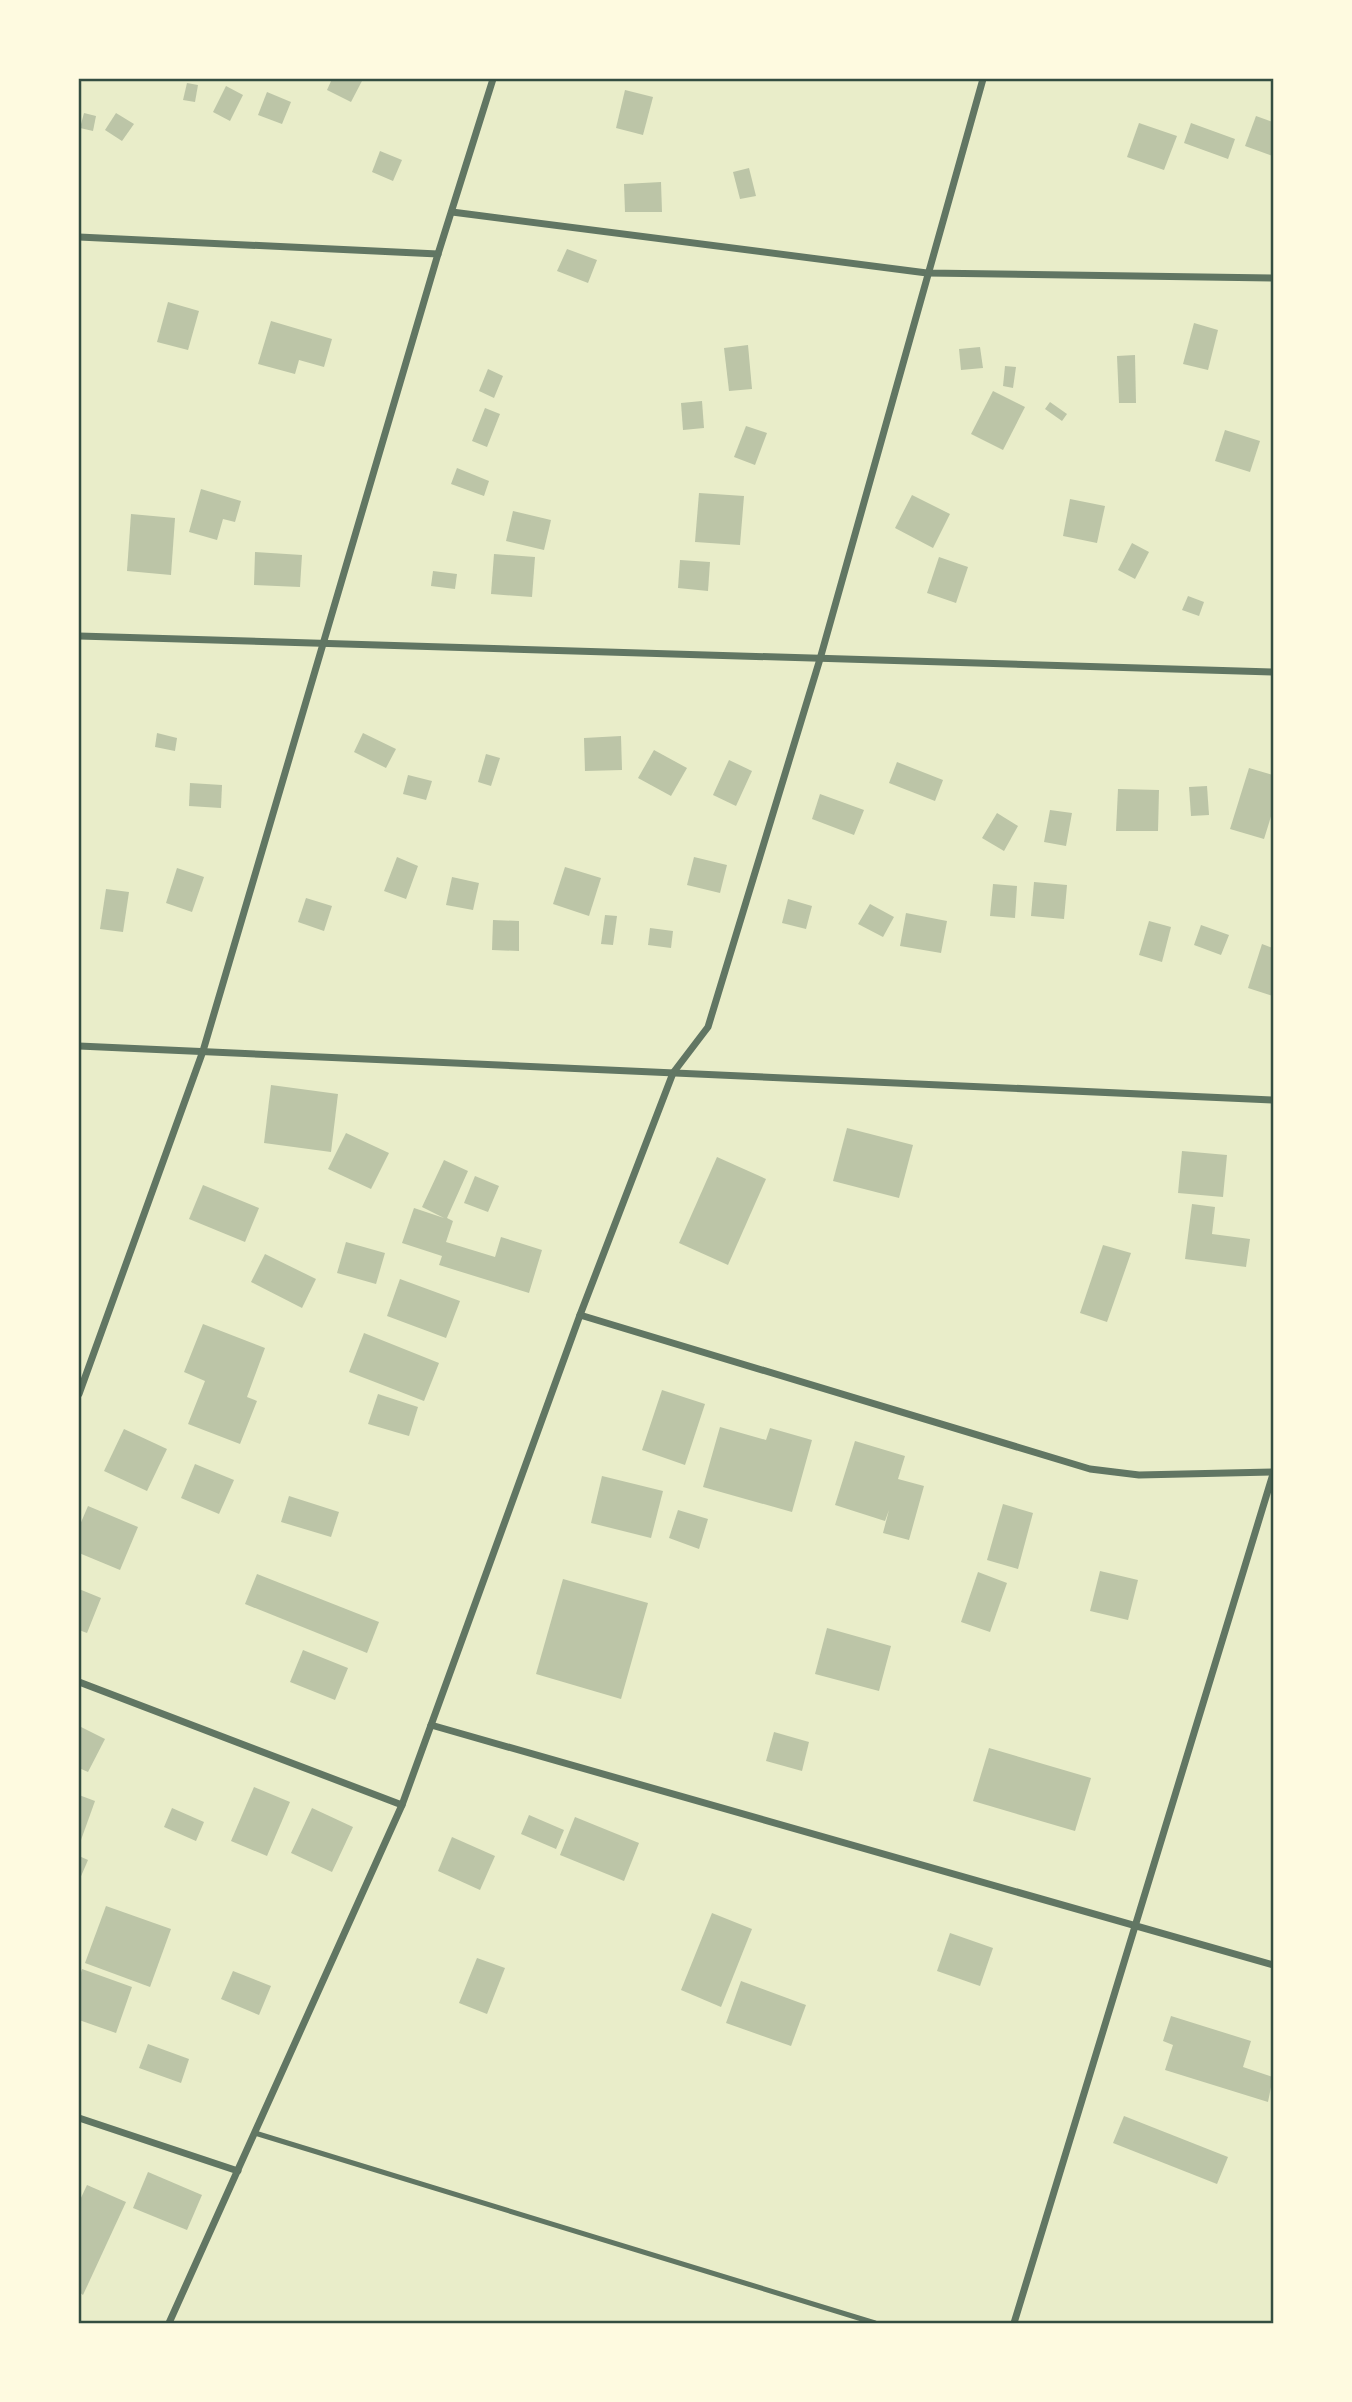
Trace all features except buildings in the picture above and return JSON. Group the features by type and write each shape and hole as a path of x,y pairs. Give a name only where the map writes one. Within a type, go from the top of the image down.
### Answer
{"street":[{"path":"79,1394 203,1051 438,254 493,79"},
{"path":"169,2323 402,1805 580,1315 673,1073 708,1027 820,659 983,79"},
{"path":"452,212 927,274 1273,278"},
{"path":"79,237 438,254"},
{"path":"79,636 1273,672"},
{"path":"79,1046 1273,1100"},
{"path":"580,1315 1090,1469 1139,1475 1273,1473 1014,2323"},
{"path":"79,1682 402,1805"},
{"path":"431,1725 1273,1965"},
{"path":"79,2118 238,2171"}],"lane":[{"path":"255,2133 875,2323"}]}
